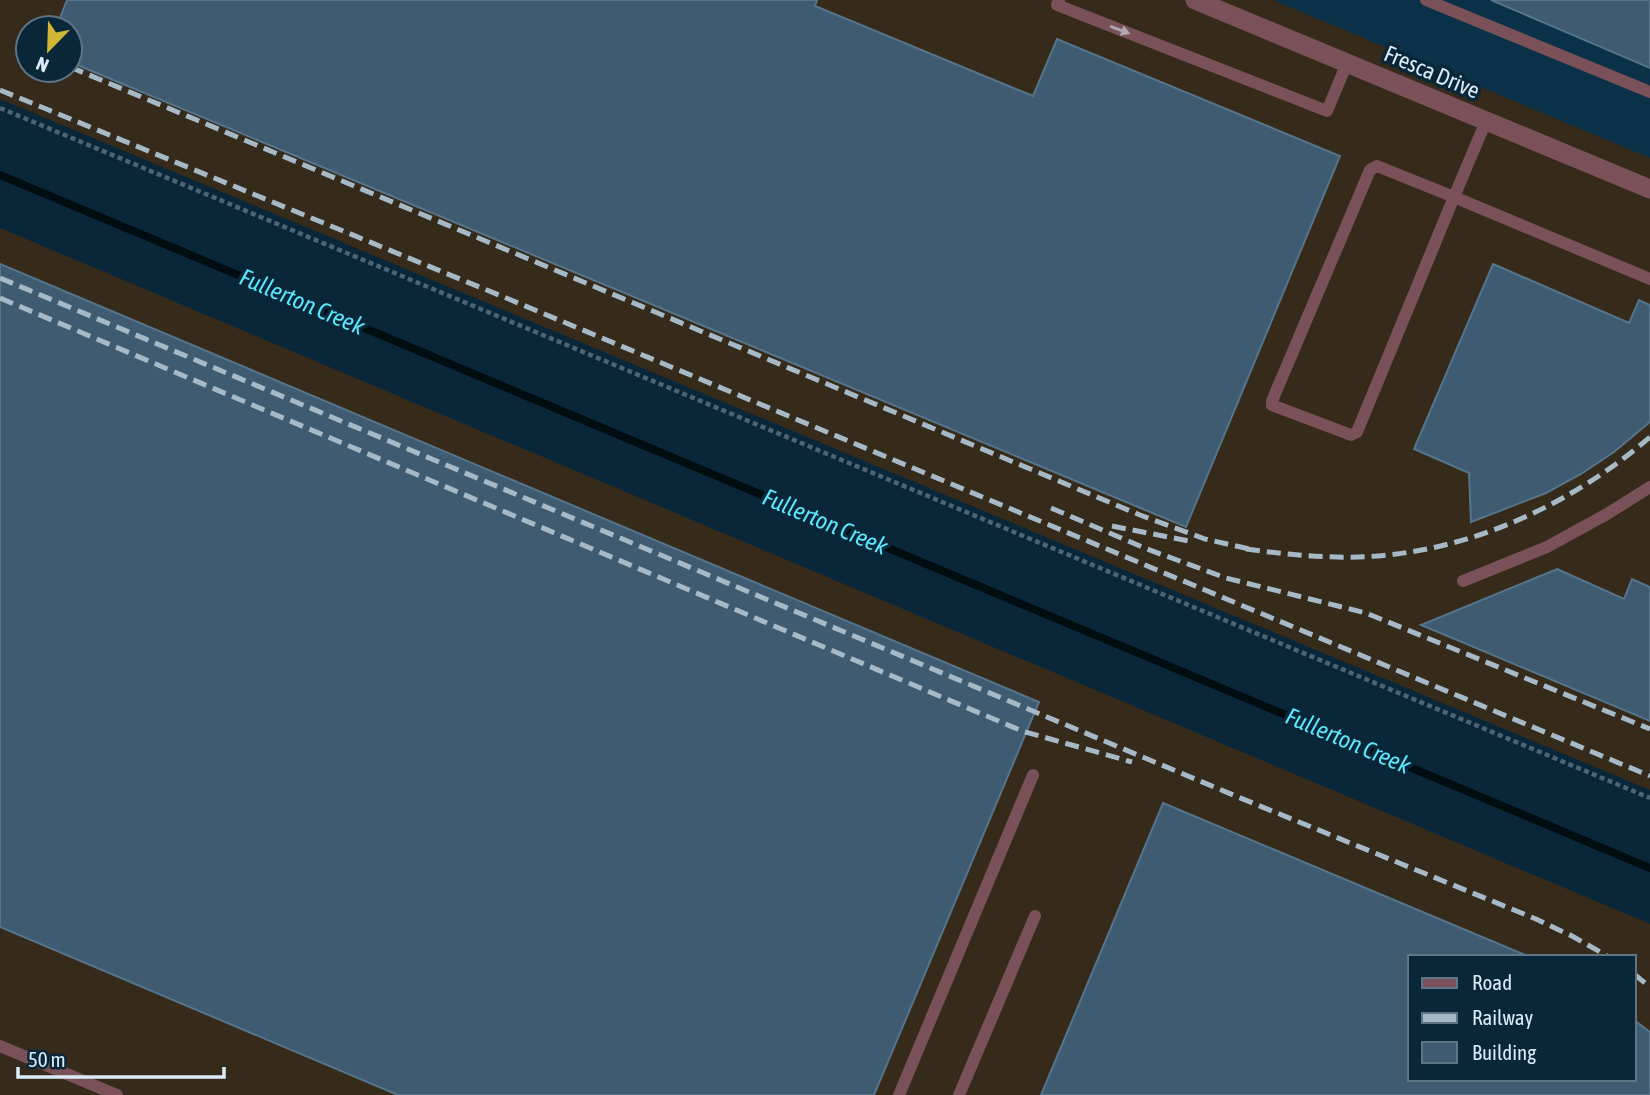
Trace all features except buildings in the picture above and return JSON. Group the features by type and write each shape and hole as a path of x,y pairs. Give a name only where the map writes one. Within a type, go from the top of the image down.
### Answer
{"street":[{"name":"Fresca Drive","path":"1195,0 1217,4 1346,63 1650,189"}],"lane":[{"path":"1426,0 1650,92"},
{"path":"1058,3 1327,111 1346,63"},
{"path":"1486,121 1454,197 1357,432 1351,435 1272,405 1278,385 1370,170 1377,166 1454,197 1650,279"},
{"path":"1463,581 1547,547 1650,487"},
{"path":"899,1095 1033,775"},
{"path":"959,1095 1035,916"},
{"path":"0,1046 117,1095"}],"path":[{"path":"0,108 1650,798"}],"shaded area":[{"path":"0,0 1273,0 1650,158 1650,790 0,99"},
{"path":"1273,0 1650,0 1650,158"},
{"path":"0,228 1650,924 1650,1095 0,1095"}],"waterway":[{"name":"Fullerton Creek","path":"0,175 1650,868"}],"railway":[{"path":"84,73 1140,515 1205,539 1254,550"},
{"path":"0,90 511,300 1650,776"},
{"path":"0,278 1238,797 1536,919 1605,955"},
{"path":"0,298 1022,731 1132,762"},
{"path":"1246,549 1358,557 1438,547 1514,522 1551,504 1619,462 1650,437"},
{"path":"1051,508 1147,549 1226,578 1366,613 1650,729"},
{"path":"1112,526 1194,542"},
{"path":"1636,976 1650,987"}]}
